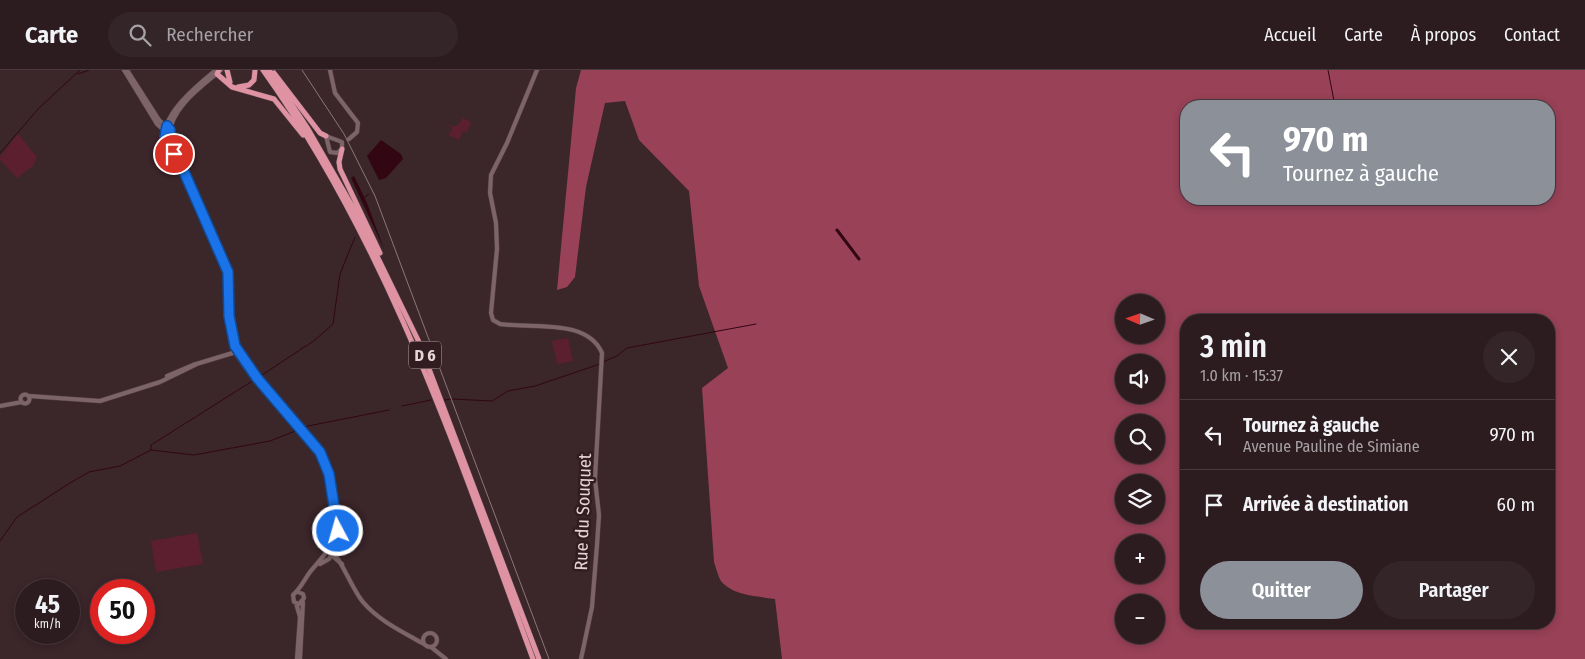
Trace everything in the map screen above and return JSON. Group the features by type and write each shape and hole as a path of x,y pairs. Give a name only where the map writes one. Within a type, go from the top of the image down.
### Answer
{"highway":[{"path":"227,70 228,80 233,85 241,88 249,85 254,80 255,70"},
{"name":"D 6","path":"263,70 296,118 365,239 415,345 533,659"},
{"path":"271,70 320,133 326,136"},
{"name":"D 6","path":"271,70 308,129 355,211 408,318 425,356 539,659"},
{"name":"D 6","path":"218,71 232,87 268,96 279,103 321,160"},
{"path":"342,149 339,162 340,169 358,202 408,318"}],"street":[{"path":"126,70 166,128 228,272 230,337 237,352 320,452 329,474 335,499 338,540 331,554 314,568"},
{"path":"126,70 157,124 166,128"},
{"path":"330,70 335,93 358,123 357,132 346,141 342,149 337,153 330,152 326,136 346,141"},
{"name":"Rue du Souquet","path":"537,70 507,143 491,175 490,194 496,223 497,249 491,313 493,320 500,324 570,329 592,337 602,353 595,479 599,514 597,545 592,607 581,659"},
{"path":"166,128 183,104 218,71"},
{"path":"181,165 168,143 166,128 181,102 218,71"},
{"path":"159,120 169,121"},
{"path":"0,406 22,400 24,395 29,399 100,401 154,384 197,364 237,352"},
{"path":"237,352 257,378"},
{"path":"22,400 26,404 29,399"},
{"path":"331,554 335,531 335,499"},
{"path":"298,659 300,617 292,596 298,592 325,555 332,542"},
{"path":"325,555 338,556 350,584 364,604 379,618 418,640 433,646 436,652 446,659"},
{"path":"298,659 303,594 306,580"},
{"path":"298,592 303,594"},
{"path":"296,603 303,602"},
{"path":"424,641 428,634 435,635 437,639 433,646"}],"shaded area":[{"path":"581,70 1585,70 1585,659 782,659 775,599 732,590 721,581 714,562 702,388 728,368 699,286 689,191 639,140 625,101 605,103 586,187 575,277 567,287 557,290 576,88"},
{"path":"463,118 471,122 467,132 463,131 459,140 448,135 452,128 443,122 453,127 458,125"},
{"path":"18,134 37,157 33,166 17,178 0,160 0,157"},
{"path":"381,140 401,154 403,159 386,178 379,180 367,156"},
{"path":"354,176 367,203 384,249 351,178"},
{"path":"568,338 573,361 557,364 552,341"},
{"path":"197,533 203,564 156,572 151,541"}],"waterway":[{"path":"0,153 39,108 80,70"},
{"path":"78,74 89,70"},
{"path":"1328,70 1334,100"},
{"path":"361,200 369,194"},
{"path":"837,230 859,259"},
{"path":"262,375 315,340 333,324 340,274 355,237"},
{"path":"603,362 617,356 627,348 756,324"},
{"path":"444,400 492,401 508,391 535,386 600,364"},
{"path":"151,450 151,445 254,380"},
{"path":"402,406 431,400"},
{"path":"0,541 17,517 70,483 89,472 120,466 151,450 194,455 270,441 308,426 389,410"}],"railway":[{"path":"302,70 344,134 375,196 549,659"}],"route":[{"path":"174,154 165,137 167,126 170,130 171,142 223,256 228,272 230,283 229,316 235,346 257,378 320,452 329,474 335,499 338,531"}]}
